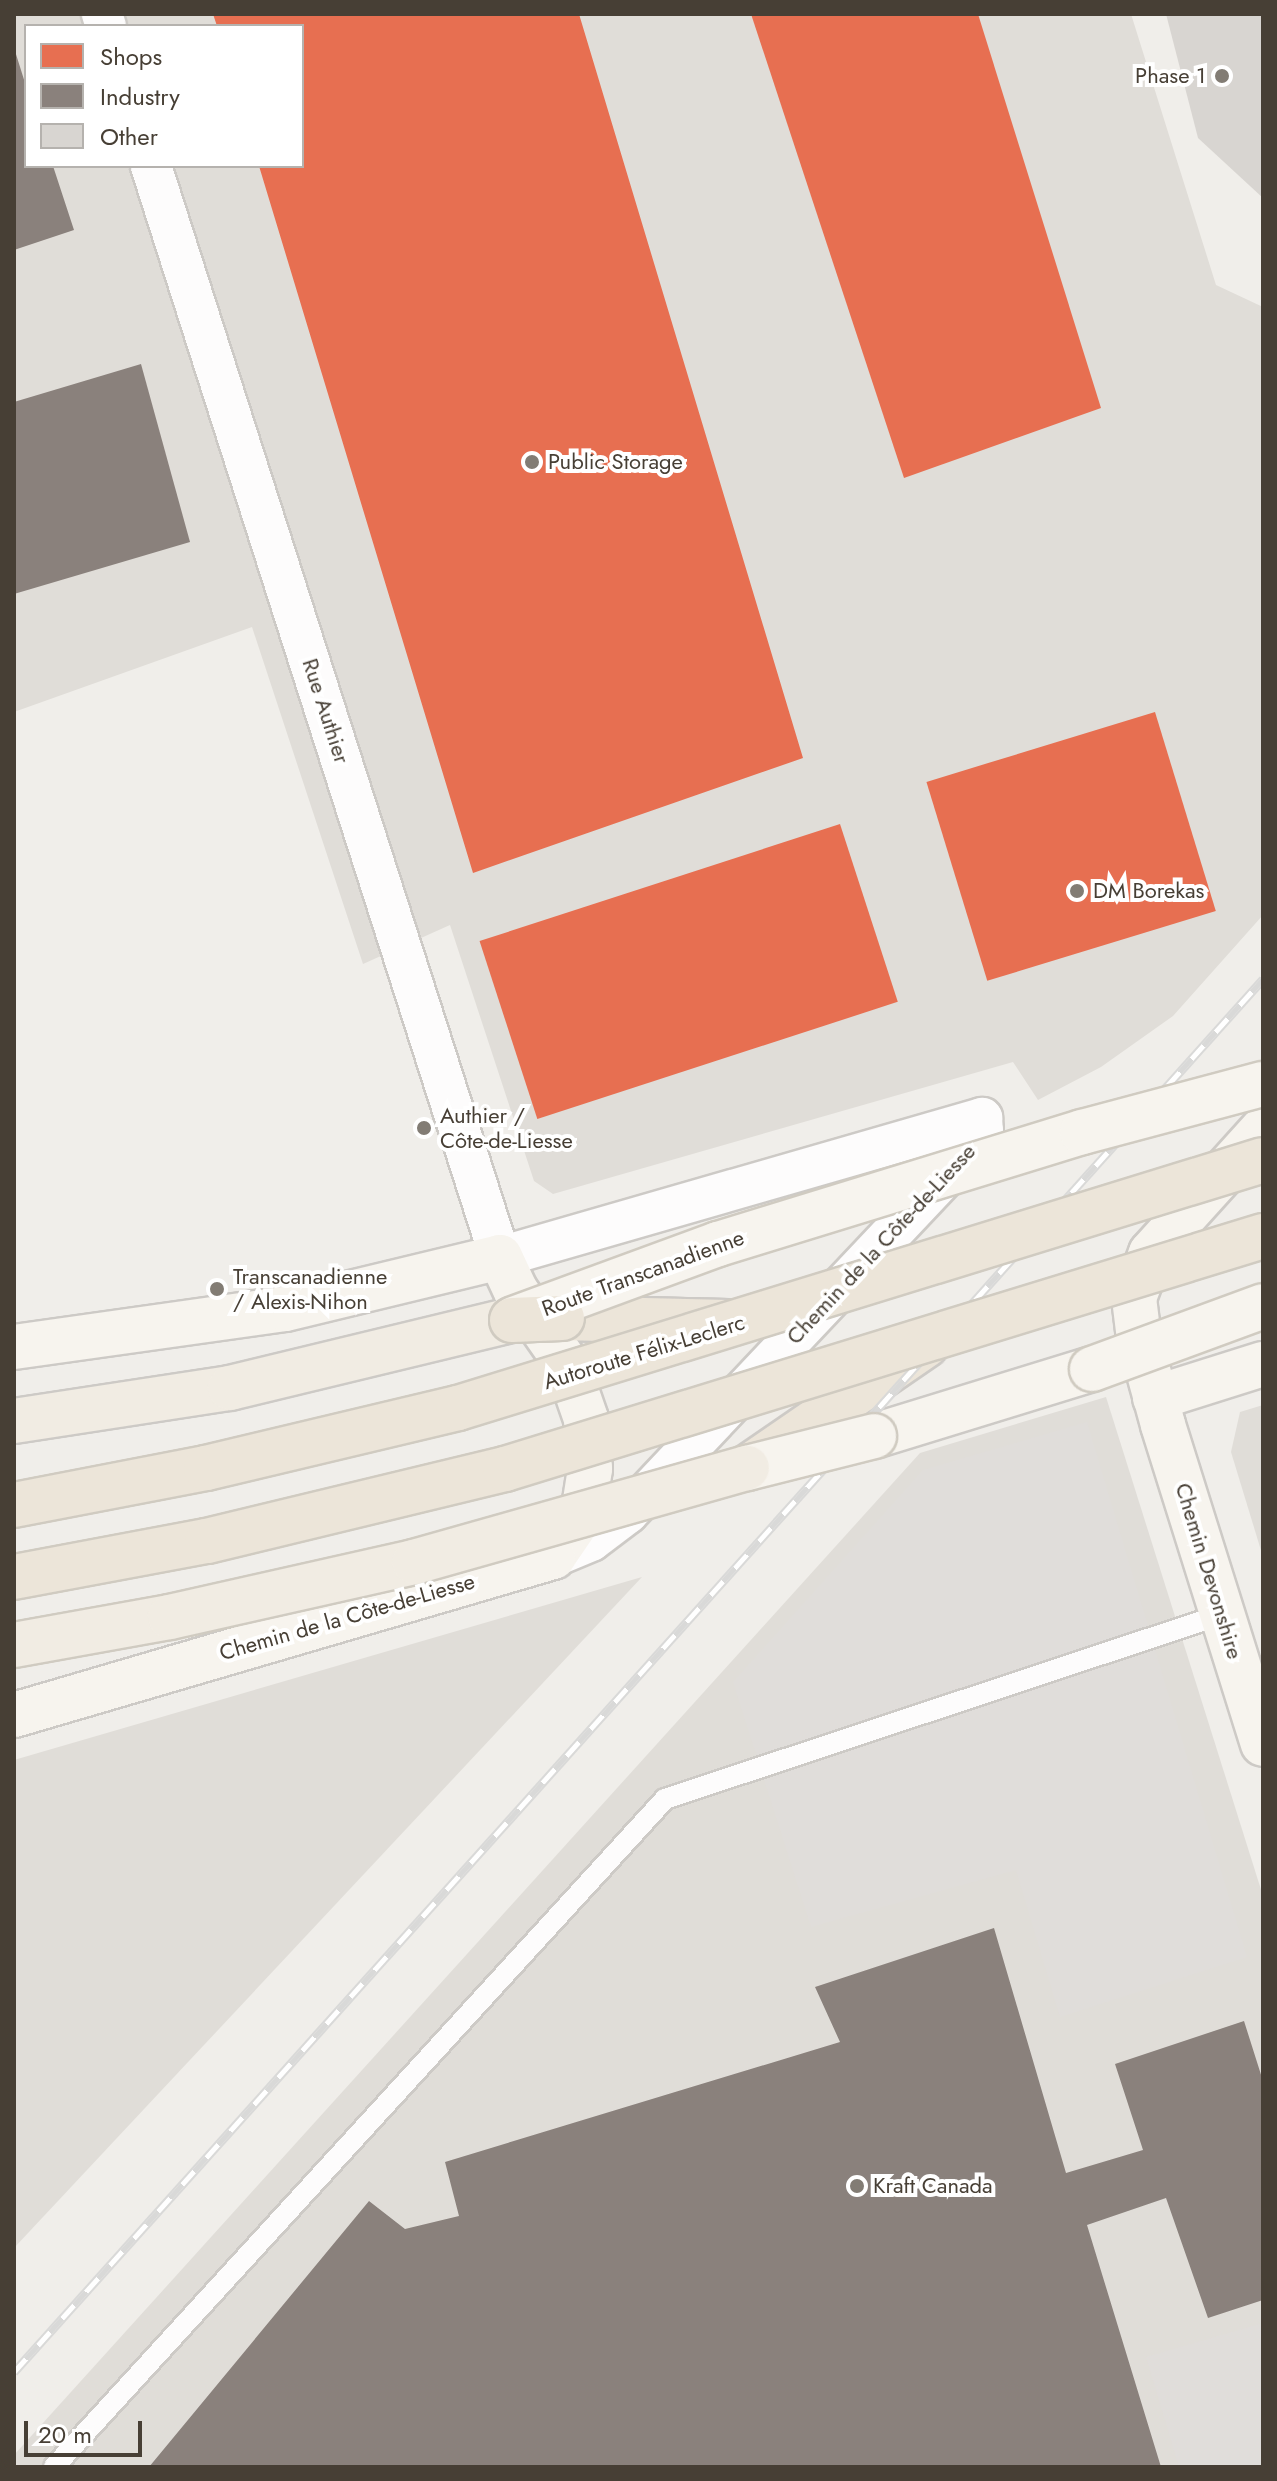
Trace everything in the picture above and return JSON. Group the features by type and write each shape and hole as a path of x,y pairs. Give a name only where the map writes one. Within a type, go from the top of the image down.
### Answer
{"highway":[{"name":"Autoroute Félix-Leclerc","path":"14,1505 206,1468 430,1415 1263,1160"},
{"path":"14,1577 207,1541 413,1494 1263,1236"},
{"path":"512,1320 741,1322"},
{"path":"747,1468 941,1335"}],"main road":[{"name":"Route Transcanadienne","path":"14,1421 230,1388 512,1320"},
{"path":"14,1645 170,1617 414,1562 747,1468"}],"street":[{"name":"Rue Authier","path":"152,168 500,1257"},
{"name":"Route Transcanadienne","path":"512,1320 718,1244 1082,1132 1263,1084"},
{"name":"Chemin de la Côte-de-Liesse","path":"14,1347 285,1309 500,1257 982,1118 979,1138 954,1167 628,1513 591,1541 553,1557 14,1715"},
{"name":"Chemin Devonshire","path":"1263,1129 1151,1253 1138,1275 1135,1316 1155,1398 1263,1744"},
{"path":"924,1134 954,1167"},
{"path":"500,1257 516,1291 557,1346 586,1419 586,1503 553,1557"},
{"path":"747,1468 874,1436 1092,1369 1263,1306"},
{"path":"1155,1398 1263,1364"}],"lane":[{"path":"54,2467 665,1799 1223,1614"}],"shaded area":[{"path":"14,14 1131,14 1216,285 1263,307 1263,915 1173,1016 1101,1067 1038,1100 1013,1062 553,1194 534,1181 450,925 363,964 252,627 14,712"},
{"path":"1106,1397 1263,1896 1263,2467 14,2467 14,2455 920,1453"},
{"path":"1263,1405 1263,1557 1231,1452 1240,1412"},
{"path":"1087,1422 1247,1957 1060,2017 1016,1870 811,1927 733,1682 923,1470"},
{"path":"642,1577 14,2248 14,1760"},
{"path":"1263,2323 1263,2467 1179,2467 1146,2357"}],"building: Shops":[{"name":"Public Storage","path":"213,14 579,14 803,758 473,873 260,168 304,168 304,24 216,24"},
{"path":"751,14 978,14 1101,408 904,478"},
{"path":"1155,712 1216,911 987,981 926,782"},
{"path":"840,824 898,1002 537,1119 480,941"}],"building: Industry":[{"path":"15,51 24,80 24,168 54,168 74,230 14,250"},
{"path":"141,364 190,542 14,594 14,402"},
{"name":"Kraft Canada","path":"994,1928 1066,2173 1143,2150 1115,2064 1244,2021 1263,2081 1263,2300 1208,2318 1166,2198 1087,2225 1161,2467 149,2467 369,2201 405,2229 459,2216 445,2162 840,2042 815,1987"}],"building: Other":[{"name":"Phase 1","path":"1166,14 1263,14 1263,198 1198,138"}],"railway":[{"path":"14,2372 1263,979"}],"place":[{"name":"Phase 1","path":"1222,76"},
{"name":"Public Storage","path":"532,462"},
{"name":"DM Borekas","path":"1077,891"},
{"name":"Authier / Côte-de-Liesse","path":"424,1128"},
{"name":"Transcanadienne / Alexis-Nihon","path":"217,1289"},
{"name":"Kraft Canada","path":"857,2186"}]}
